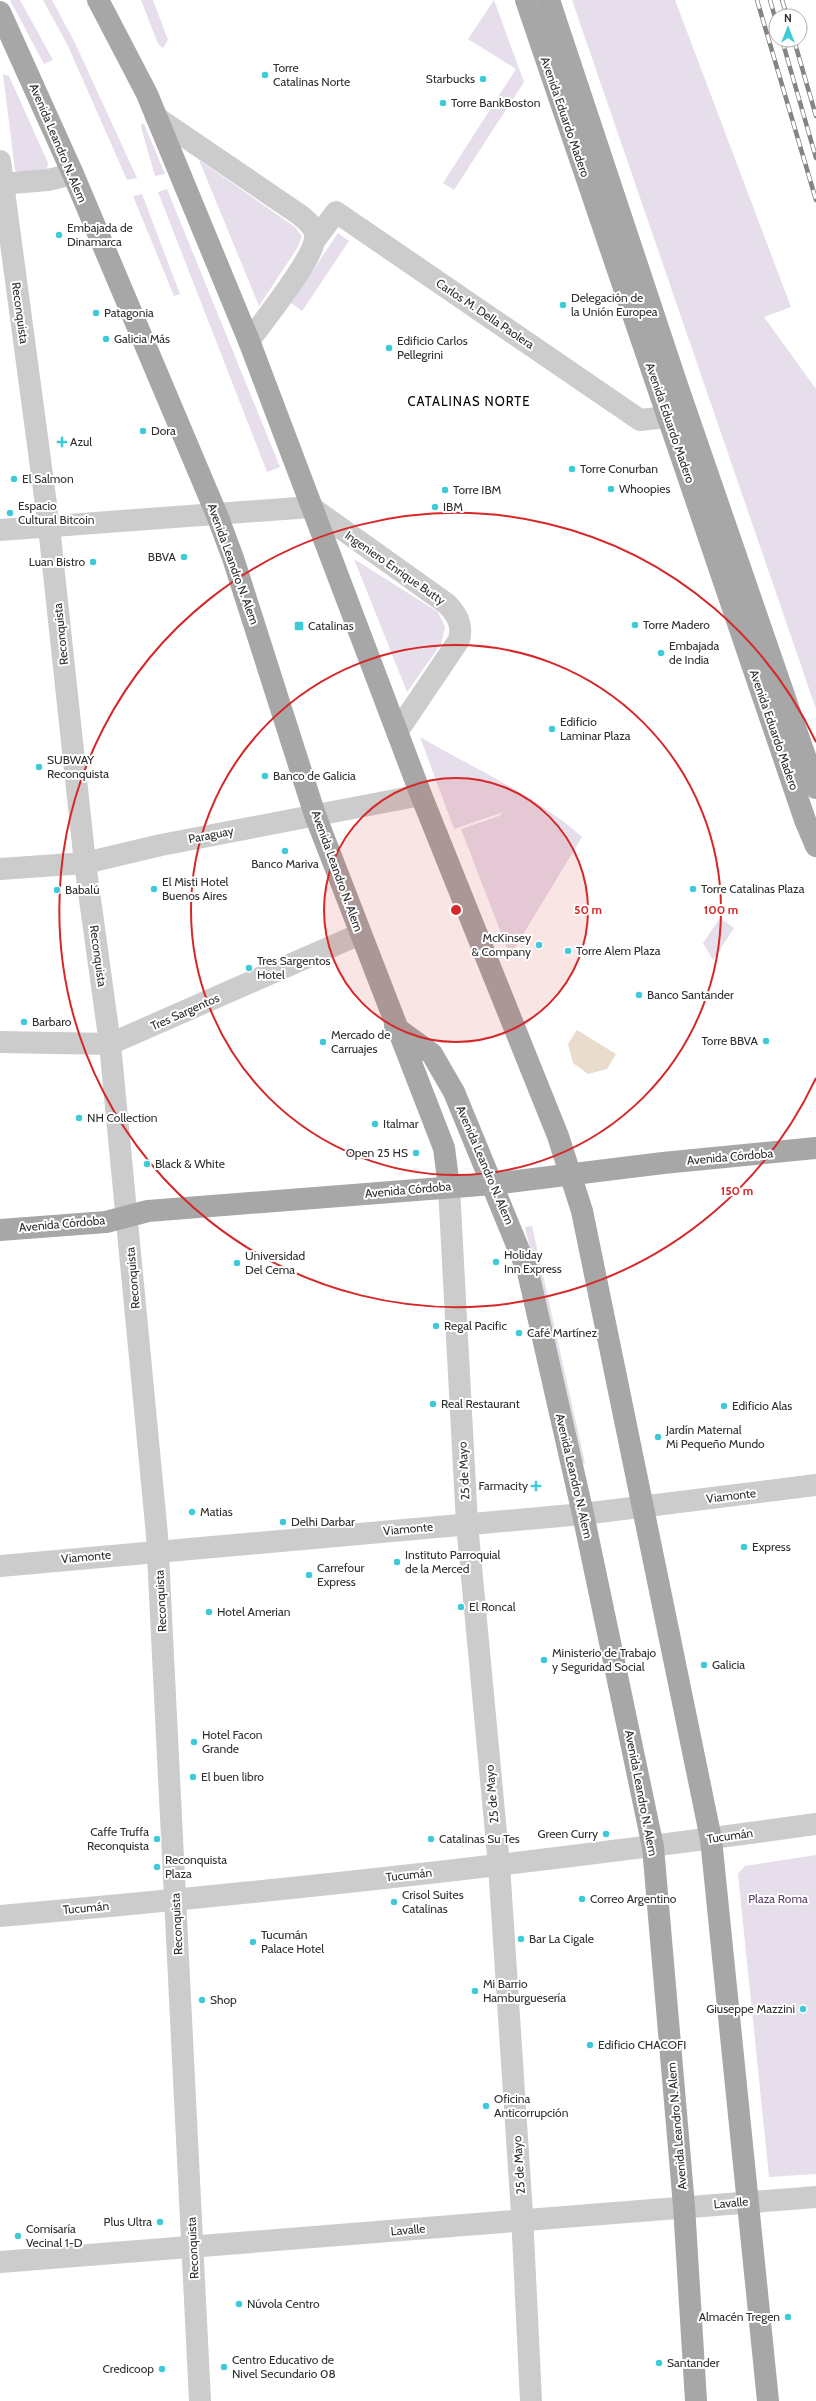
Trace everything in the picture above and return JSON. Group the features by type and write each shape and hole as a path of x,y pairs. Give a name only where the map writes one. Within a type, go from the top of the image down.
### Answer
{"main road":[{"path":"98,0 129,57 156,117 249,341 421,795 572,1174 582,1211 711,1838 746,2201 768,2401"},
{"name":"Avenida Eduardo Madero","path":"526,0 802,813 816,846"},
{"name":"Avenida Eduardo Madero","path":"549,0 680,392 816,788"},
{"name":"Avenida Leandro N. Alem","path":"0,12 73,174 217,515 236,565 315,815 396,1027 432,1054 454,1092 528,1272 583,1514 653,1847 684,2206 696,2401"},
{"path":"396,1027 444,1148 449,1187"},
{"name":"Avenida Córdoba","path":"0,1230 106,1222 148,1211 493,1184 816,1148"}],"street":[{"path":"156,117 300,215 314,229 315,240"},
{"name":"Reconquista","path":"0,161 1,184 49,527 85,863 110,1044 158,1551 200,2401"},
{"path":"1,184 48,180 73,174"},
{"name":"Carlos M. Della Paolera","path":"249,341 308,259 315,240 336,212 640,420 667,417"},
{"path":"0,530 311,507"},
{"name":"Ingeniero Enrique Butty","path":"311,507 447,604 460,623 461,631 459,640 397,732"},
{"name":"Paraguay","path":"0,869 85,863 161,845 421,795"},
{"name":"Tres Sargentos","path":"0,1042 110,1044 360,934"},
{"name":"25 de Mayo","path":"449,1187 467,1524 499,1865 522,2221 531,2401"},
{"name":"Viamonte","path":"0,1566 583,1514 816,1485"},
{"name":"Tucumán","path":"0,1916 176,1900 499,1865 653,1847 816,1824"},
{"name":"Lavalle","path":"0,2262 522,2221 746,2201 816,2197"}],"green space":[{"path":"10,0 20,0 53,60 44,64"},
{"path":"43,0 52,0 75,43 137,178 127,180 68,46"},
{"path":"141,0 153,0 168,40 163,48 158,44"},
{"path":"494,0 524,82 454,190 443,183 516,69 468,39"},
{"path":"572,0 675,0 791,307 764,317 816,389 816,709"},
{"path":"3,74 9,76 48,163 47,171 17,172 15,170"},
{"path":"142,123 144,124 165,174 155,176 141,127"},
{"path":"199,160 295,227 302,236 298,247 259,306"},
{"path":"167,189 280,467 267,472 158,192"},
{"path":"142,194 180,294 174,296 133,196"},
{"path":"338,233 349,241 302,311 291,303"},
{"path":"354,559 438,612 445,627 441,644 407,692"},
{"path":"420,737 504,783 565,822 582,837 510,956 461,829 499,816 503,812 454,829"},
{"path":"720,918 734,928 713,960 703,943"},
{"path":"532,1226 585,1463 580,1464 525,1227"},
{"name":"Plaza Roma","path":"816,1855 816,2174 769,2177 738,1874 745,1866"}],"shaded area":[{"path":"577,1030 616,1054 607,1069 588,1074 573,1063 568,1044"}],"railway":[{"path":"757,0 816,200"},
{"path":"770,0 772,8"},
{"path":"782,0 784,8"},
{"path":"784,48 816,158"},
{"path":"796,48 816,116"}],"place":[{"name":"Torre Catalinas Norte","path":"265,75"},
{"name":"Starbucks","path":"483,79"},
{"name":"Torre BankBoston","path":"443,103"},
{"name":"Embajada de Dinamarca","path":"59,235"},
{"name":"Delegación de la Unión Europea","path":"563,305"},
{"name":"Patagonia","path":"96,313"},
{"name":"Galicia Más","path":"106,339"},
{"name":"Edificio Carlos Pellegrini","path":"389,348"},
{"name":"Dora","path":"143,431"},
{"name":"Azul","path":"62,442"},
{"name":"Torre Conurban","path":"572,469"},
{"name":"El Salmon","path":"14,479"},
{"name":"Whoopies","path":"611,489"},
{"name":"Torre IBM","path":"445,490"},
{"name":"IBM","path":"435,507"},
{"name":"Espacio Cultural Bitcoin","path":"10,513"},
{"name":"BBVA","path":"184,557"},
{"name":"Luan Bistro","path":"93,562"},
{"name":"Torre Madero","path":"635,625"},
{"name":"Catalinas","path":"299,626"},
{"name":"Embajada de India","path":"661,653"},
{"name":"Edificio Laminar Plaza","path":"552,729"},
{"name":"SUBWAY Reconquista","path":"39,767"},
{"name":"Banco de Galicia","path":"265,776"},
{"name":"Banco Mariva","path":"285,851"},
{"name":"El Misti Hotel Buenos Aires","path":"154,889"},
{"name":"Torre Catalinas Plaza","path":"693,889"},
{"name":"Babalú","path":"57,890"},
{"name":"McKinsey & Company","path":"539,945"},
{"name":"Torre Alem Plaza","path":"568,951"},
{"name":"Tres Sargentos Hotel","path":"249,968"},
{"name":"Banco Santander","path":"639,995"},
{"name":"Barbaro","path":"24,1022"},
{"name":"Torre BBVA","path":"766,1041"},
{"name":"Mercado de Carruajes","path":"323,1042"},
{"name":"NH Collection","path":"79,1118"},
{"name":"Italmar","path":"375,1124"},
{"name":"Open 25 HS","path":"416,1153"},
{"name":"Black & White","path":"147,1164"},
{"name":"Holiday Inn Express","path":"496,1262"},
{"name":"Universidad Del Cema","path":"237,1263"},
{"name":"Regal Pacific","path":"436,1326"},
{"name":"Café Martínez","path":"519,1333"},
{"name":"Real Restaurant","path":"433,1404"},
{"name":"Edificio Alas","path":"724,1406"},
{"name":"Jardín Maternal Mi Pequeño Mundo","path":"658,1437"},
{"name":"Farmacity","path":"536,1486"},
{"name":"Matias","path":"192,1512"},
{"name":"Delhi Darbar","path":"283,1522"},
{"name":"Express","path":"744,1547"},
{"name":"Instituto Parroquial de la Merced","path":"397,1562"},
{"name":"Carrefour Express","path":"309,1575"},
{"name":"El Roncal","path":"461,1607"},
{"name":"Hotel Amerian","path":"209,1612"},
{"name":"Ministerio de Trabajo y Seguridad Social","path":"544,1660"},
{"name":"Galicia","path":"704,1665"},
{"name":"Hotel Facon Grande","path":"194,1742"},
{"name":"El buen libro","path":"193,1777"},
{"name":"Green Curry","path":"606,1834"},
{"name":"Caffe Truffa Reconquista","path":"157,1839"},
{"name":"Catalinas Su Tes","path":"431,1839"},
{"name":"Reconquista Plaza","path":"157,1867"},
{"name":"Correo Argentino","path":"582,1899"},
{"name":"Crisol Suites Catalinas","path":"394,1902"},
{"name":"Bar La Cigale","path":"521,1939"},
{"name":"Tucumán Palace Hotel","path":"253,1942"},
{"name":"Mi Barrio Hamburguesería","path":"475,1991"},
{"name":"Shop","path":"202,2000"},
{"name":"Giuseppe Mazzini","path":"803,2009"},
{"name":"Edificio CHACOFI","path":"590,2045"},
{"name":"Oficina Anticorrupción","path":"486,2106"},
{"name":"Plus Ultra","path":"160,2222"},
{"name":"Comisaría Vecinal 1-D","path":"18,2236"},
{"name":"Núvola Centro","path":"239,2304"},
{"name":"Almacén Tregen","path":"788,2317"},
{"name":"Santander","path":"659,2363"},
{"name":"Centro Educativo de Nivel Secundario 08","path":"224,2367"},
{"name":"Credicoop","path":"162,2369"}],"district":[{"name":"CATALINAS NORTE","path":"469,401"}]}
